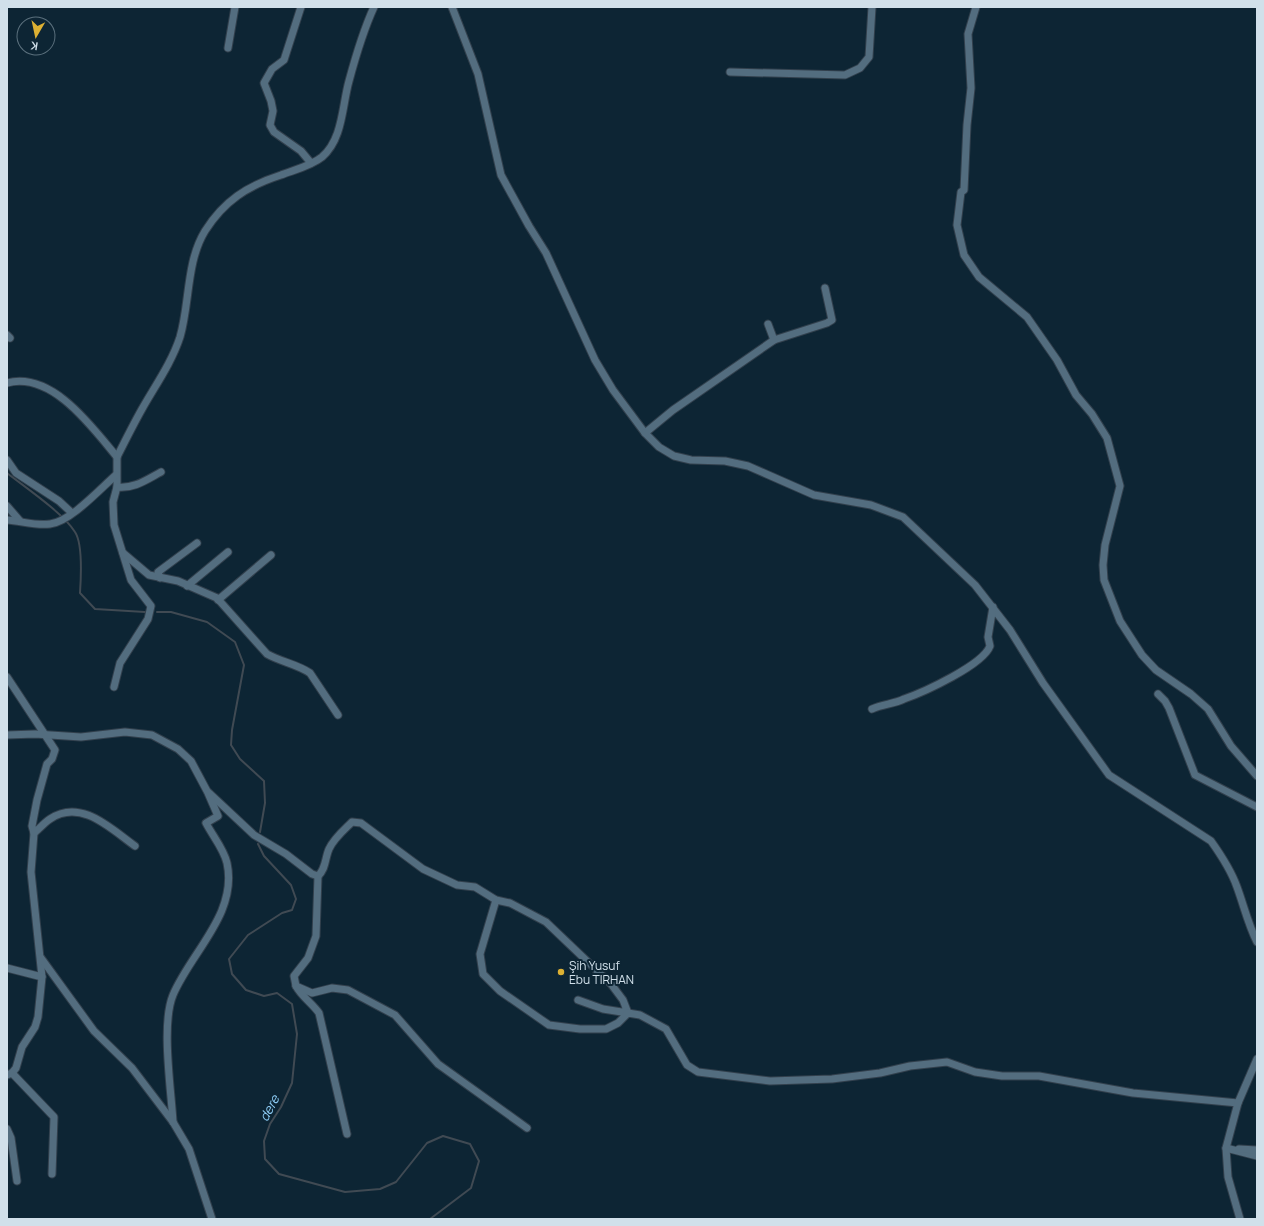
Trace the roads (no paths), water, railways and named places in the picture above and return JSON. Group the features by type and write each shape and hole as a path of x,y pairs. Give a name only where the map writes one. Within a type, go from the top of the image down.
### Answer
{"street":[{"path":"228,48 235,7"},
{"path":"301,7 284,60 267,75 264,83 271,101 273,111 270,125 274,132 301,151 311,163"},
{"path":"114,687 120,663 148,620 151,606 130,580 114,525 113,502 117,487 117,457 162,376 180,337 195,256 205,232 220,211 240,192 263,181 311,163 322,156 333,142 341,123 348,85 356,54 363,31 374,7"},
{"path":"452,7 478,74 501,175 529,226 546,252 595,360 613,390 645,433 659,447 674,456 691,460 725,461 748,466 814,495 871,505 903,517 975,585 1010,630 1043,684 1109,775 1211,841 1223,857 1237,886 1247,920 1256,939"},
{"path":"730,72 845,75 860,68 869,56 872,7"},
{"path":"976,7 968,34 972,88 967,125 964,190 961,192 957,225 964,255 979,277 1027,317 1057,360 1076,394 1092,414 1107,438 1120,486 1105,545 1103,565 1104,580 1120,621 1142,655 1156,670 1191,694 1208,709 1231,746 1257,776"},
{"path":"645,433 673,410 774,340 827,323 832,320 825,288"},
{"path":"768,324 774,340"},
{"path":"7,383 28,382 41,385 51,391 90,425 117,457"},
{"path":"7,460 16,472 59,500 70,515"},
{"path":"117,487 126,488 134,486 161,472"},
{"path":"7,520 40,525 52,524 70,515 116,475"},
{"path":"7,506 20,521"},
{"path":"160,578 158,572 197,543"},
{"path":"187,586 228,552"},
{"path":"123,553 148,575 178,581 218,600 267,654 275,659 303,668 310,673 338,715"},
{"path":"218,600 270,555"},
{"path":"872,709 880,705 902,700 945,681 979,660 990,646 988,636 992,607"},
{"path":"7,677 47,735 55,750 52,759 46,764 32,826 34,834 31,872 42,977 38,1017 22,1047 16,1068 10,1074 54,1117 52,1174"},
{"path":"1158,694 1169,708 1195,775 1257,807"},
{"path":"7,735 81,737 125,732 152,735 178,749 191,761 218,816 206,823 227,863 227,893 220,918 196,952 173,995 167,1036 173,1122"},
{"path":"207,791 254,835 286,854 312,874 318,876"},
{"path":"34,834 51,818 76,811 89,815 135,846"},
{"path":"347,1134 319,1013 313,1004 299,993 294,976 308,958 316,936 318,876 322,872 329,850 336,838 352,822 361,824 423,869 457,885 474,887 496,900 510,903 546,922 611,984 623,1000 628,1013"},
{"path":"496,900 480,954 483,974 500,991 549,1025 580,1029 606,1029 618,1023 628,1013"},
{"path":"40,958 94,1031 132,1068 173,1122 189,1149 212,1219"},
{"path":"7,968 42,977"},
{"path":"296,986 312,993 332,988 348,990 395,1015 438,1064 527,1128"},
{"path":"578,1000 603,1009 640,1015 666,1029 687,1065 698,1072 770,1081 832,1079 947,1062 975,1072 1002,1076 1039,1076 1133,1093 1238,1102"},
{"path":"1240,1219 1228,1177 1226,1148 1238,1102 1257,1059"},
{"path":"7,1129 11,1138 17,1181"},
{"path":"1226,1148 1257,1150"},
{"path":"1226,1148 1257,1156"}],"waterway":[{"path":"7,473 53,509 75,532 78,537 80,553 80,593 95,609 145,612"},
{"path":"157,612 171,612 207,622 235,642 244,665 232,730 231,745 240,759 264,781 265,803 260,832"},
{"name":"dere","path":"258,844 264,856 291,885 296,899 292,910 282,913 248,935 229,959 232,974 246,990 264,996 277,993 292,1004 297,1034 292,1083 281,1107 270,1124 264,1141 265,1159 279,1174 345,1192 380,1189 396,1182 427,1143 443,1136 470,1144 479,1161 471,1188 430,1219"}],"place":[{"name":"Şih Yusuf Ebu TIRHAN","path":"561,972"}]}
